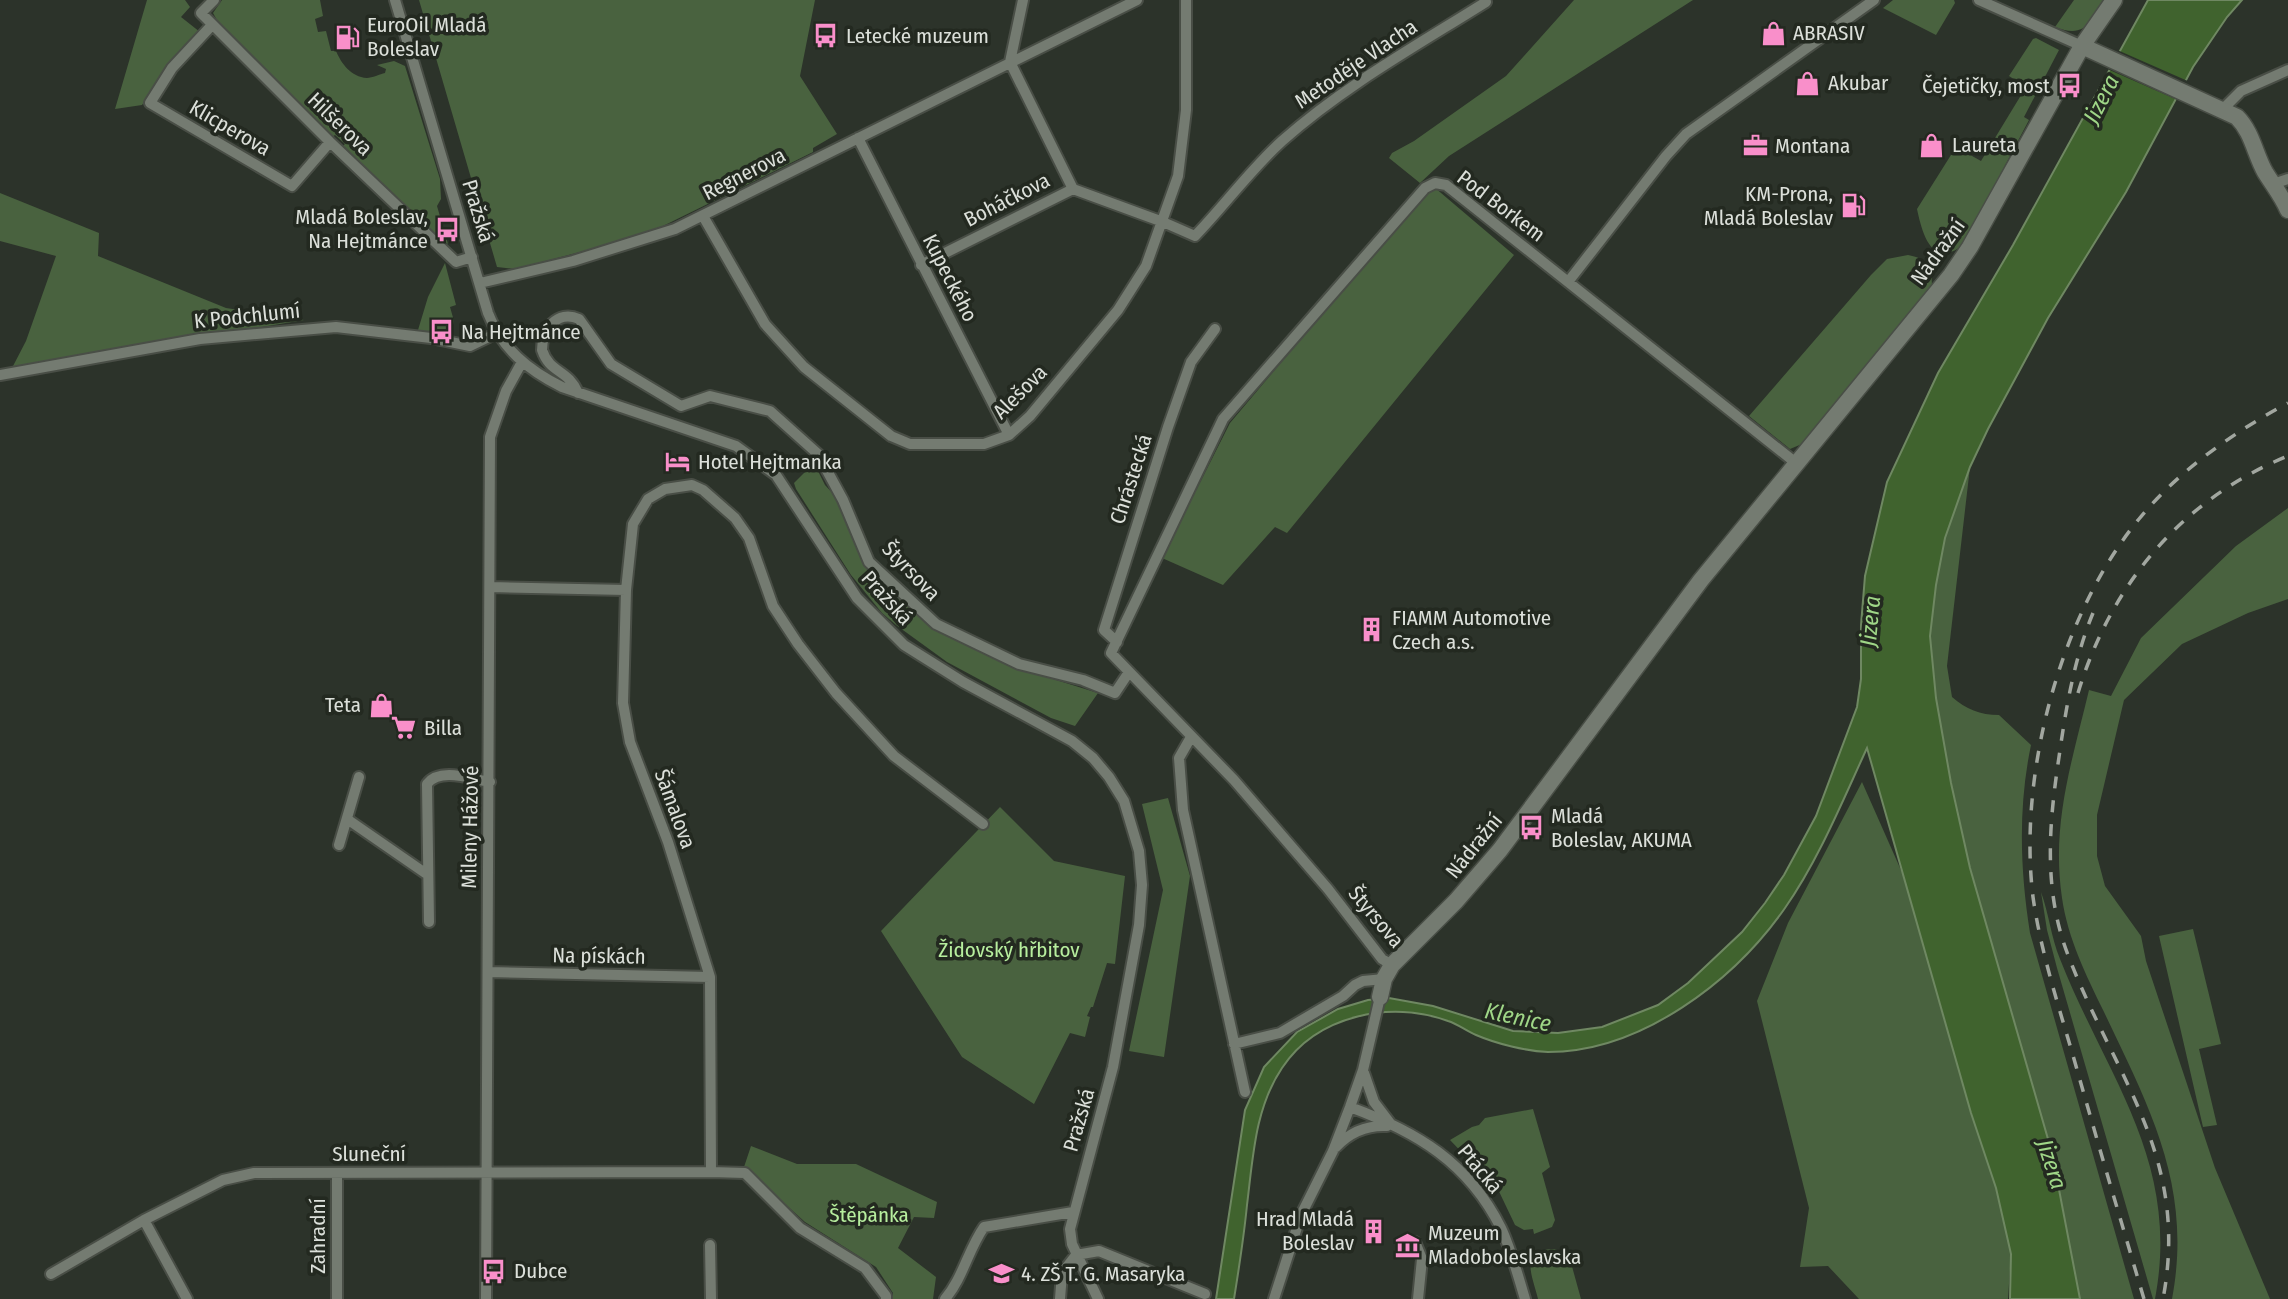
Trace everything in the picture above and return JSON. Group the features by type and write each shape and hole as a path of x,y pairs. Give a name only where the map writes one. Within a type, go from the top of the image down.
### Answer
{"street":[{"path":"212,25 201,13 214,0"},
{"name":"Pražská","path":"395,0 488,313 497,333 522,362 547,380 578,393 736,446 776,475 857,598 904,645 963,682 1072,741 1093,758 1124,801 1139,851 1142,885 1139,925 1114,1067 1070,1229 1076,1255 1098,1299"},
{"path":"1010,62 1023,0"},
{"name":"Regnerova","path":"480,283 573,261 675,229 1137,0"},
{"name":"Alešova","path":"703,216 765,324 804,367 891,436 910,444 984,444 1009,435 1030,416 1118,310 1146,266 1178,176 1186,110 1186,0"},
{"path":"1796,463 1568,282 1686,134 1874,0"},
{"path":"1979,0 2237,117 2245,126 2263,169 2280,182 2288,210"},
{"name":"Nádražní","path":"1388,972 1500,850 1701,580 1951,275 1970,247 2082,46 2114,0"},
{"name":"Metoděje Vlacha","path":"1163,222 1195,236 1260,162 1322,107 1362,78 1486,2"},
{"name":"Klicperova","path":"212,25 172,68 150,103 292,186 330,142"},
{"name":"Hilšerova","path":"212,25 456,262 472,257"},
{"name":"Boháčkova","path":"1010,62 1073,189 1163,222"},
{"path":"2223,109 2241,91 2287,69"},
{"name":"Kupeckého","path":"858,138 1009,435"},
{"name":"Pod Borkem","path":"1111,653 1223,419 1425,188 1435,183 1446,185 1568,282"},
{"name":"Boháčkova","path":"921,265 1073,189"},
{"name":"Štyrsova","path":"578,393 572,379 553,368 542,350 546,331 554,321 563,316 579,319 611,364 681,406 710,396 770,411 818,454 843,500 869,562 936,624 1019,664 1083,680 1115,693 1129,672"},
{"name":"K Podchlumí","path":"0,375 200,339 336,327 431,338 470,346 497,333"},
{"name":"Chrástecká","path":"1116,642 1104,631 1125,563 1191,362 1215,329"},
{"name":"Mileny Hážové","path":"486,1299 490,437 506,391 522,362"},
{"name":"Šámalova","path":"711,1172 710,977 668,842 630,742 623,691 626,590 633,524 648,499 665,489 692,485 703,490 736,518 749,538 773,606 836,693 894,757 983,824"},
{"path":"491,587 626,590"},
{"name":"Štyrsova","path":"1111,653 1234,780 1328,889 1382,959 1388,972 1355,985 1343,996 1280,1033 1234,1044"},
{"path":"1191,737 1179,758 1183,810 1245,1092"},
{"path":"429,922 427,785 432,778 442,775 490,782"},
{"path":"340,845 359,777"},
{"path":"347,819 428,875"},
{"name":"Na pískách","path":"488,972 710,977"},
{"path":"1274,1299 1301,1215 1334,1151 1363,1070 1388,972"},
{"name":"Ptácká","path":"1363,1070 1374,1102 1393,1126"},
{"name":"Ptácká","path":"1350,1107 1418,1137 1441,1152 1481,1196 1501,1229 1525,1299"},
{"path":"1334,1151 1349,1135 1359,1130 1376,1125 1393,1126"},
{"name":"Sluneční","path":"51,1274 144,1220 223,1180 254,1173 745,1173 800,1228 865,1268 886,1299"},
{"name":"Zahradní","path":"337,1173 337,1299"},
{"path":"945,1299 956,1287 973,1243 984,1227 1073,1212"},
{"path":"144,1220 187,1299"},
{"path":"1415,1242 1422,1259 1418,1299"},
{"path":"710,1245 710,1299"},
{"path":"1060,1299 1062,1273 1076,1255 1099,1251 1205,1294"}],"green space":[{"path":"147,0 185,0 190,7 181,17 200,32 168,66 142,105 115,109"},
{"path":"222,0 320,0 323,16 315,19 318,32 326,31 331,51 336,51 351,72 369,78 385,73 386,69 377,65 394,61 405,66 440,179 441,199 437,206 448,244 435,236 342,147 345,144 335,135 332,137 218,22 213,13"},
{"path":"419,0 815,0 800,76 837,134 813,148 813,152 663,226 607,245 515,269 497,267"},
{"path":"1574,0 1693,0 1449,156 1420,183 1389,158 1392,153 1414,141 1506,76"},
{"path":"1893,0 1954,0 1955,3 1936,35 1883,8"},
{"path":"2074,0 2107,0 2091,21 2080,30 2055,27"},
{"path":"2036,38 2059,50 2024,117 2029,120 1963,245 1952,252 1936,251 1925,237 1917,209 1956,147 1981,161 2026,87 2009,76"},
{"path":"1434,187 1514,255 1287,533 1275,527 1223,585 1162,558 1230,423 1381,244"},
{"path":"0,193 99,233 98,256 226,308 304,320 12,368 26,341 56,256 0,241"},
{"path":"1908,255 1927,264 1932,285 1802,444 1790,449 1749,416 1871,275 1887,259"},
{"path":"445,263 456,305 450,307 454,321 451,333 439,330 437,334 418,330 428,297"},
{"path":"814,463 825,485 837,498 865,565 934,628 1011,666 1098,693 1075,726 1051,718 947,662 882,613 851,575 796,489 794,483"},
{"path":"1970,467 1947,666 1952,697 1974,710 1999,715 2031,745 2022,815 2024,886 2030,933 2134,1299 2080,1299 2052,1153 1970,868 1951,783 1936,698 1930,636 1945,538"},
{"path":"2288,508 2288,599 2248,613 2182,644 2124,700 2097,815 2097,856 2105,886 2141,936 2146,961 2215,1168 2270,1299 2172,1299 2177,1258 2177,1221 2172,1185 2151,1116 2073,942 2062,898 2059,870 2061,818 2089,690 2111,696 2141,638 2236,546"},
{"path":"1862,782 1908,886 1971,1113 1996,1188 2011,1254 2008,1299 1859,1299 1828,1266 1800,1267 1809,1208 1757,1001 1788,923"},
{"path":"1168,798 1190,876 1164,1057 1129,1051 1163,890 1142,804"},
{"name":"Židovský hřbitov","path":"1000,807 1054,861 1125,876 1115,964 1107,963 1093,1007 1087,1016 1090,1017 1085,1037 1070,1033 1034,1104 962,1057 881,931"},
{"path":"2041,892 2060,959 2118,1082 2149,1162 2158,1204 2160,1250 2155,1299 2057,968"},
{"path":"2193,929 2221,1044 2199,1049 2217,1125 2203,1127 2159,936"},
{"path":"1533,1109 1550,1167 1542,1173 1555,1220 1552,1227 1534,1234 1533,1229 1524,1230 1515,1225 1494,1181 1450,1140 1479,1125 1485,1118"},
{"name":"Štěpánka","path":"751,1146 797,1164 856,1164 937,1202 934,1218 914,1217 898,1248 936,1277 933,1299 893,1299 893,1293 876,1267 805,1222 744,1167"},
{"path":"1553,1249 1568,1252 1581,1299 1538,1299 1531,1274 1532,1259 1535,1254"}],"water":[{"name":"Jizera","path":"2148,0 2242,0 2193,67 2126,192 2048,318 1988,429 1970,467 1945,538 1930,636 1936,698 1970,868 2052,1153 2080,1299 2010,1299 2011,1254 1996,1188 1971,1113 1867,748 1809,870 1764,935 1712,986 1650,1026 1617,1040 1583,1049 1548,1052 1521,1049 1493,1041 1452,1022 1426,1015 1380,1013 1335,1024 1315,1035 1297,1050 1273,1083 1261,1116 1234,1299 1216,1299 1245,1110 1264,1067 1297,1032 1338,1009 1368,1000 1389,998 1433,1006 1513,1031 1558,1033 1602,1027 1658,1005 1688,983 1742,932 1765,903 1784,875 1816,816 1857,707 1861,679 1865,576 1887,482 1938,373 2013,245"}],"pier":[{"path":"2115,49 2190,82 2180,101 2105,68"}],"railway":[{"path":"2144,1299 2036,918 2030,849 2032,800 2039,749 2067,648 2087,601 2111,558 2139,519 2154,501 2208,454 2288,403"},
{"path":"2078,693 2092,653 2110,616 2131,581 2156,550 2184,521 2215,496 2250,474 2288,456"},
{"path":"2093,613 2076,666 2055,782 2050,857 2052,881 2060,931 2068,955 2126,1080 2157,1160 2166,1202 2169,1248 2163,1299"}],"place":[{"name":"ABRASIV","path":"1773,33"},
{"name":"Letecké muzeum","path":"826,36"},
{"name":"EuroOil Mladá Boleslav","path":"347,37"},
{"name":"Akubar","path":"1808,83"},
{"name":"Čejetičky, most","path":"2070,86"},
{"name":"Laureta","path":"1932,145"},
{"name":"Montana","path":"1755,146"},
{"name":"KM-Prona, Mladá Boleslav","path":"1853,206"},
{"name":"Mladá Boleslav, Na Hejtmánce","path":"448,229"},
{"name":"Na Hejtmánce","path":"441,332"},
{"name":"Hotel Hejtmanka","path":"678,462"},
{"name":"FIAMM Automotive Czech a.s.","path":"1372,630"},
{"name":"Teta","path":"381,705"},
{"name":"Billa","path":"404,728"},
{"name":"Mladá Boleslav, AKUMA","path":"1531,828"},
{"name":"Hrad Mladá Boleslav","path":"1374,1231"},
{"name":"Muzeum Mladoboleslavska","path":"1408,1245"},
{"name":"Dubce","path":"494,1271"},
{"name":"4. ZŠ T. G. Masaryka","path":"1001,1274"}],"water label":[{"name":"Klenice","path":"1518,1017"}]}
